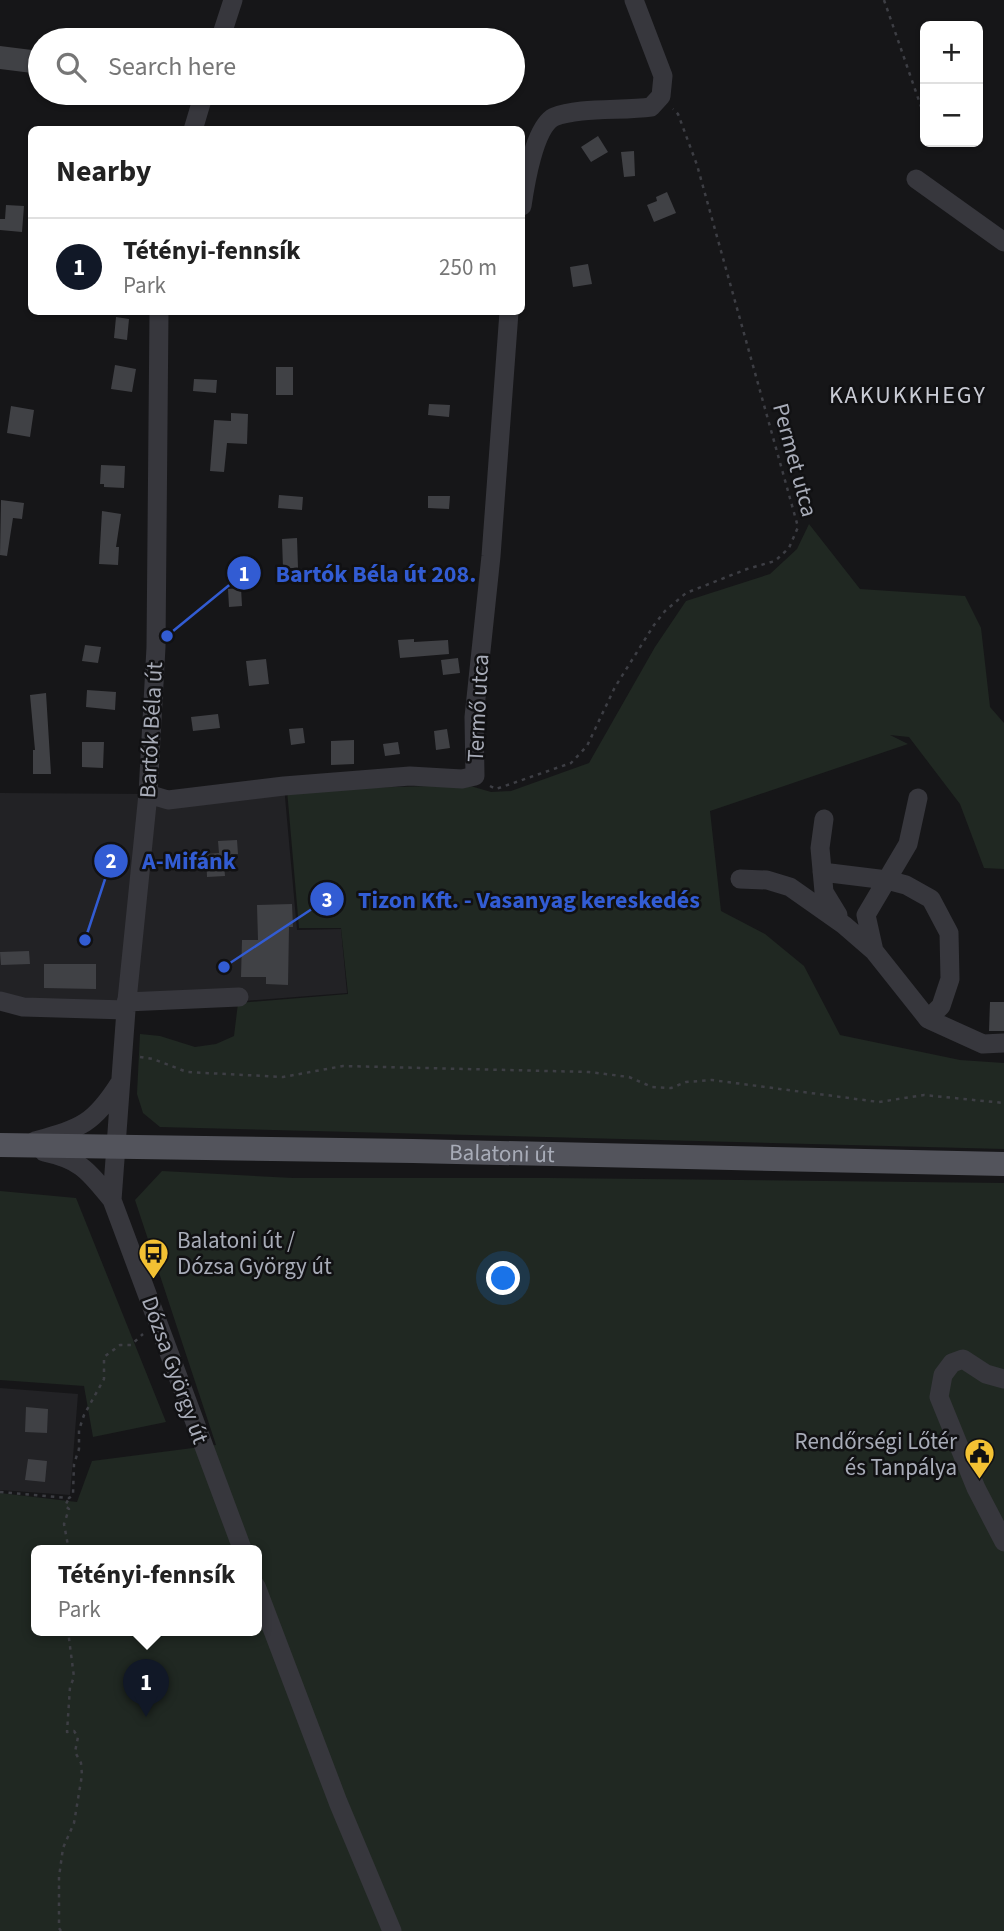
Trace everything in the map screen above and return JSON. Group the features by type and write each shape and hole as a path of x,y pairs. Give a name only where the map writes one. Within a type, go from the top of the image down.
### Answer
{"main road":[{"name":"Balatoni út","path":"9,1145 1004,1164"}],"street":[{"path":"224,28 233,0"},
{"path":"525,187 541,131 552,118 571,113 651,107 661,96 663,76 634,0"},
{"path":"193,126 200,105"},
{"path":"916,179 1004,242"},
{"name":"Bartók Béla út","path":"117,1146 126,1006 148,794 156,647 159,315"},
{"name":"Termő utca","path":"148,794 168,800 410,775 462,779 475,776 474,716 491,556 509,315"},
{"path":"874,951 866,915 908,844 918,798"},
{"path":"824,819 820,848 824,892 844,925"},
{"path":"822,872 887,880 906,885 931,899 949,933 950,979 941,1006 928,1019"},
{"path":"740,879 767,880 790,887 844,925 874,951 928,1019 983,1044 1004,1044"},
{"path":"0,1001 23,1007 126,1006 239,997"},
{"path":"9,1145 61,1133 94,1117 103,1110 120,1083"},
{"path":"9,1145 58,1155 77,1162 112,1200"},
{"name":"Dózsa György út","path":"117,1146 112,1200 241,1545"},
{"path":"1004,1378 986,1374 963,1359 952,1363 943,1375 939,1397 976,1488 1004,1542"},
{"path":"262,1602 338,1802 392,1931"}],"path":[{"path":"884,0 920,104"},
{"name":"Permet utca","path":"475,776 496,789 571,763 587,747 615,687 665,611 686,593 775,561 789,548 799,527 697,165 678,114 661,96"},
{"path":"122,1056 153,1059 187,1072 283,1077 343,1066 589,1072 629,1077 652,1087 671,1088 686,1082 712,1080 879,1102 924,1095 1004,1103"},
{"path":"68,1545 64,1524 69,1509 65,1506 73,1495 79,1430 84,1415 104,1379 104,1357 120,1345 131,1345 143,1333"},
{"path":"0,1492 69,1498"},
{"path":"61,1931 59,1877 63,1848 74,1823 82,1775 81,1763 75,1752 78,1737 74,1731 67,1732 70,1687 74,1677 69,1636"}],"shaded area":[{"path":"809,524 860,589 965,596 981,628 990,707 1004,723 1004,869 984,868 960,804 909,737 890,735 908,744 710,811 721,911 765,934 804,966 840,1035 960,1060 1004,1063 1004,1149 160,1127 143,1113 137,1094 140,1034 160,1036 195,1047 216,1044 234,1036 238,1003 348,994 341,928 299,928 287,790 467,785 491,792 511,791 589,763 655,647 686,601 770,574 797,549"},
{"path":"284,786 297,930 341,929 347,993 126,1010 0,1001 0,793 148,794"},
{"path":"162,1171 293,1178 1004,1183 1004,1931 0,1931 0,1493 77,1502 92,1461 216,1445 135,1200"},
{"path":"0,1191 76,1198 166,1422 93,1437 84,1386 0,1380"},
{"path":"0,1388 78,1394 70,1495 0,1490"}],"building":[{"path":"0,46 28,50 28,72 0,69"},
{"path":"598,136 608,152 591,162 581,147"},
{"path":"634,151 635,176 624,177 621,152"},
{"path":"667,192 676,213 654,222 647,205"},
{"path":"6,205 24,206 22,232 0,230 0,219 5,219"},
{"path":"588,264 592,284 573,287 570,267"},
{"path":"116,317 129,319 127,340 114,338"},
{"path":"115,365 136,369 132,392 111,389"},
{"path":"276,367 293,367 293,395 276,395"},
{"path":"194,379 217,380 216,393 193,391"},
{"path":"429,404 450,405 449,417 428,415"},
{"path":"11,406 34,410 30,437 7,433"},
{"path":"231,413 248,414 247,444 227,443 224,472 210,471 214,420 231,421"},
{"path":"101,465 125,466 124,488 104,487 104,484 100,484"},
{"path":"279,495 303,497 302,510 278,508"},
{"path":"428,496 450,496 449,509 428,508"},
{"path":"1,500 24,503 22,519 13,518 7,556 0,555"},
{"path":"102,511 121,514 116,547 119,547 118,565 99,564"},
{"path":"297,538 298,568 283,568 282,539"},
{"path":"241,588 242,606 229,607 228,589"},
{"path":"414,639 414,642 448,640 449,654 400,658 398,640"},
{"path":"85,645 101,647 98,663 82,661"},
{"path":"458,658 460,673 443,675 441,660"},
{"path":"266,659 269,684 249,686 246,661"},
{"path":"87,690 116,692 115,710 86,707"},
{"path":"46,693 51,774 33,774 35,750 30,695"},
{"path":"218,714 220,728 193,731 191,717"},
{"path":"303,728 305,743 291,745 289,729"},
{"path":"447,729 450,748 436,750 434,731"},
{"path":"354,740 354,764 331,765 331,741"},
{"path":"82,742 104,742 103,768 82,767"},
{"path":"398,742 400,754 385,756 383,744"},
{"path":"237,840 238,854 231,854 232,864 224,864 225,876 207,877 206,854 219,853 218,841"},
{"path":"292,904 293,927 289,927 288,985 266,984 266,977 241,977 242,940 258,940 257,905"},
{"path":"29,951 30,964 1,965 0,952"},
{"path":"44,964 96,964 96,989 44,988"},
{"path":"990,1002 1004,1002 1004,1031 989,1031"},
{"path":"26,1407 48,1409 47,1433 25,1432"},
{"path":"28,1459 47,1461 45,1482 25,1480"}],"place":[{"name":"Bartók Béla út 208.","path":"167,636"},
{"name":"A-Mifánk","path":"85,940"},
{"name":"Tizon Kft. - Vasanyag kereskedés","path":"224,967"},
{"name":"Balatoni út / Dózsa György út","path":"154,1280"},
{"name":"Rendőrségi Lőtér és Tanpálya","path":"980,1481"},
{"name":"Tétényi-fennsík","path":"146,1717"}],"district":[{"name":"KAKUKKHEGY","path":"908,395"}]}
